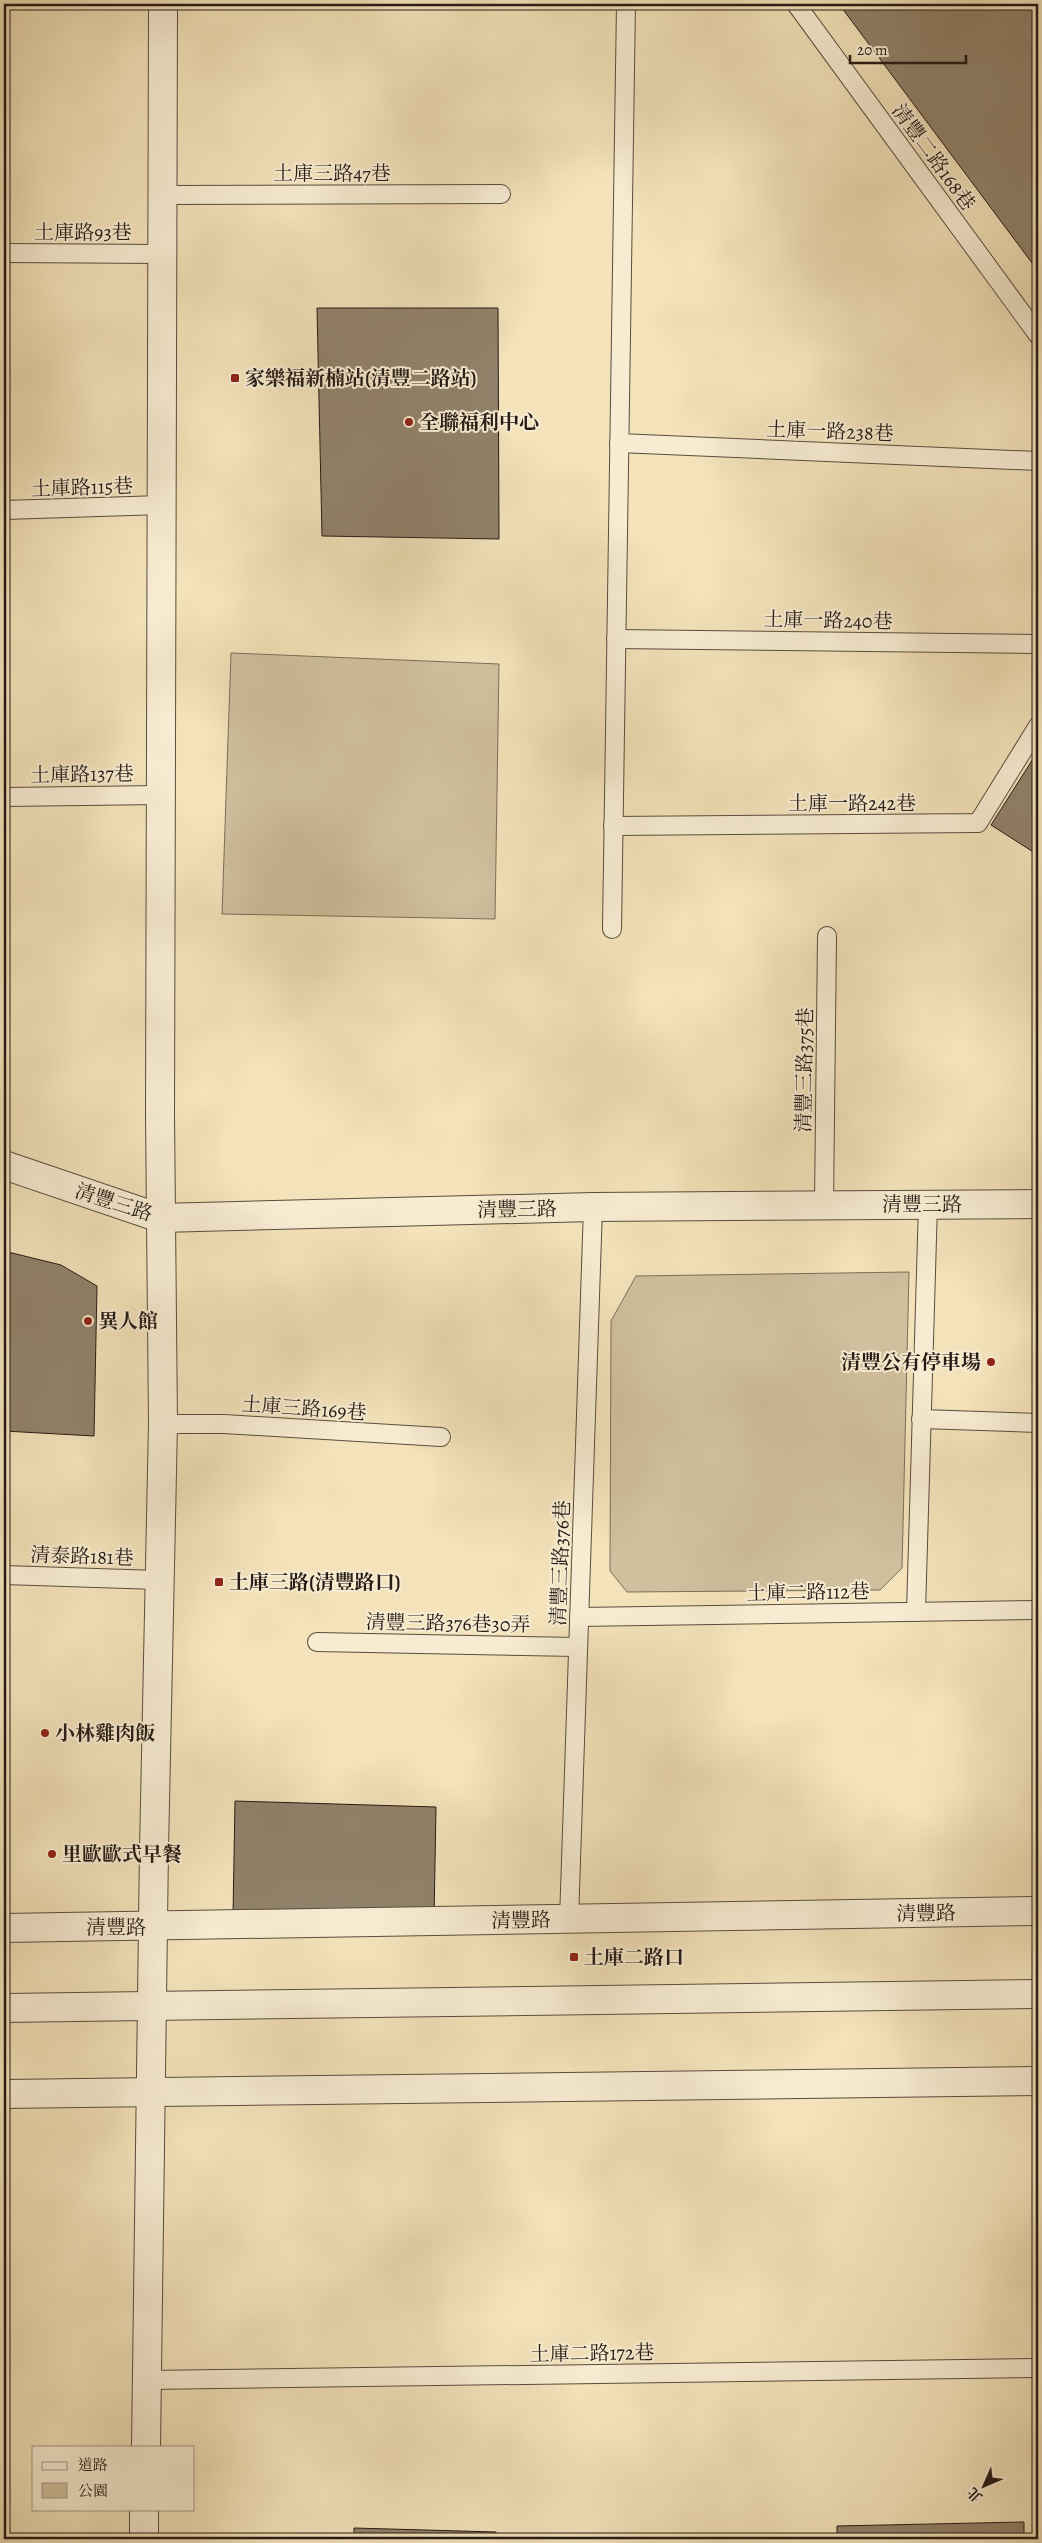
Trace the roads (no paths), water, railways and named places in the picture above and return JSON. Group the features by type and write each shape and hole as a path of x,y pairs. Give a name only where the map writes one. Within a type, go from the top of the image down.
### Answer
{"street":[{"path":"146,2446 152,1927 158,1580 163,1424 160,1218 163,4"},
{"name":"清豐三路","path":"4,1165 160,1218 593,1207 1038,1204"},
{"name":"清豐路","path":"4,1928 1038,1911"},
{"path":"4,2008 1038,1994"},
{"path":"4,2094 1038,2081"},
{"path":"144,2510 144,2539"}],"lane":[{"path":"612,929 626,4"},
{"name":"清豐二路168巷","path":"796,4 1038,335"},
{"name":"土庫三路47巷","path":"162,195 501,194"},
{"name":"土庫路93巷","path":"4,253 162,254"},
{"name":"土庫一路238巷","path":"619,443 1038,461"},
{"name":"土庫路115巷","path":"4,510 162,505"},
{"name":"土庫一路240巷","path":"616,639 1038,644"},
{"name":"土庫一路242巷","path":"613,826 978,823 1038,726"},
{"name":"土庫路137巷","path":"4,796 161,795"},
{"name":"清豐三路375巷","path":"824,1204 827,936"},
{"path":"916,1612 928,1204"},
{"name":"清豐三路376巷","path":"569,1920 593,1207"},
{"path":"921,1419 1038,1423"},
{"name":"土庫三路169巷","path":"163,1424 224,1424 441,1437"},
{"name":"清泰路181巷","path":"4,1575 158,1580"},
{"name":"土庫二路112巷","path":"579,1617 1038,1610"},
{"name":"清豐三路376巷30弄","path":"317,1642 578,1647"},
{"name":"土庫二路172巷","path":"147,2380 1038,2368"}],"place":[{"name":"家樂福新楠站(清豐二路站)","path":"235,378"},
{"name":"全聯福利中心","path":"409,422"},
{"name":"異人館","path":"88,1321"},
{"name":"清豐公有停車場","path":"991,1362"},
{"name":"土庫三路(清豐路口)","path":"219,1582"},
{"name":"小林雞肉飯","path":"45,1733"},
{"name":"里歐歐式早餐","path":"52,1854"},
{"name":"土庫二路口","path":"574,1957"}]}
